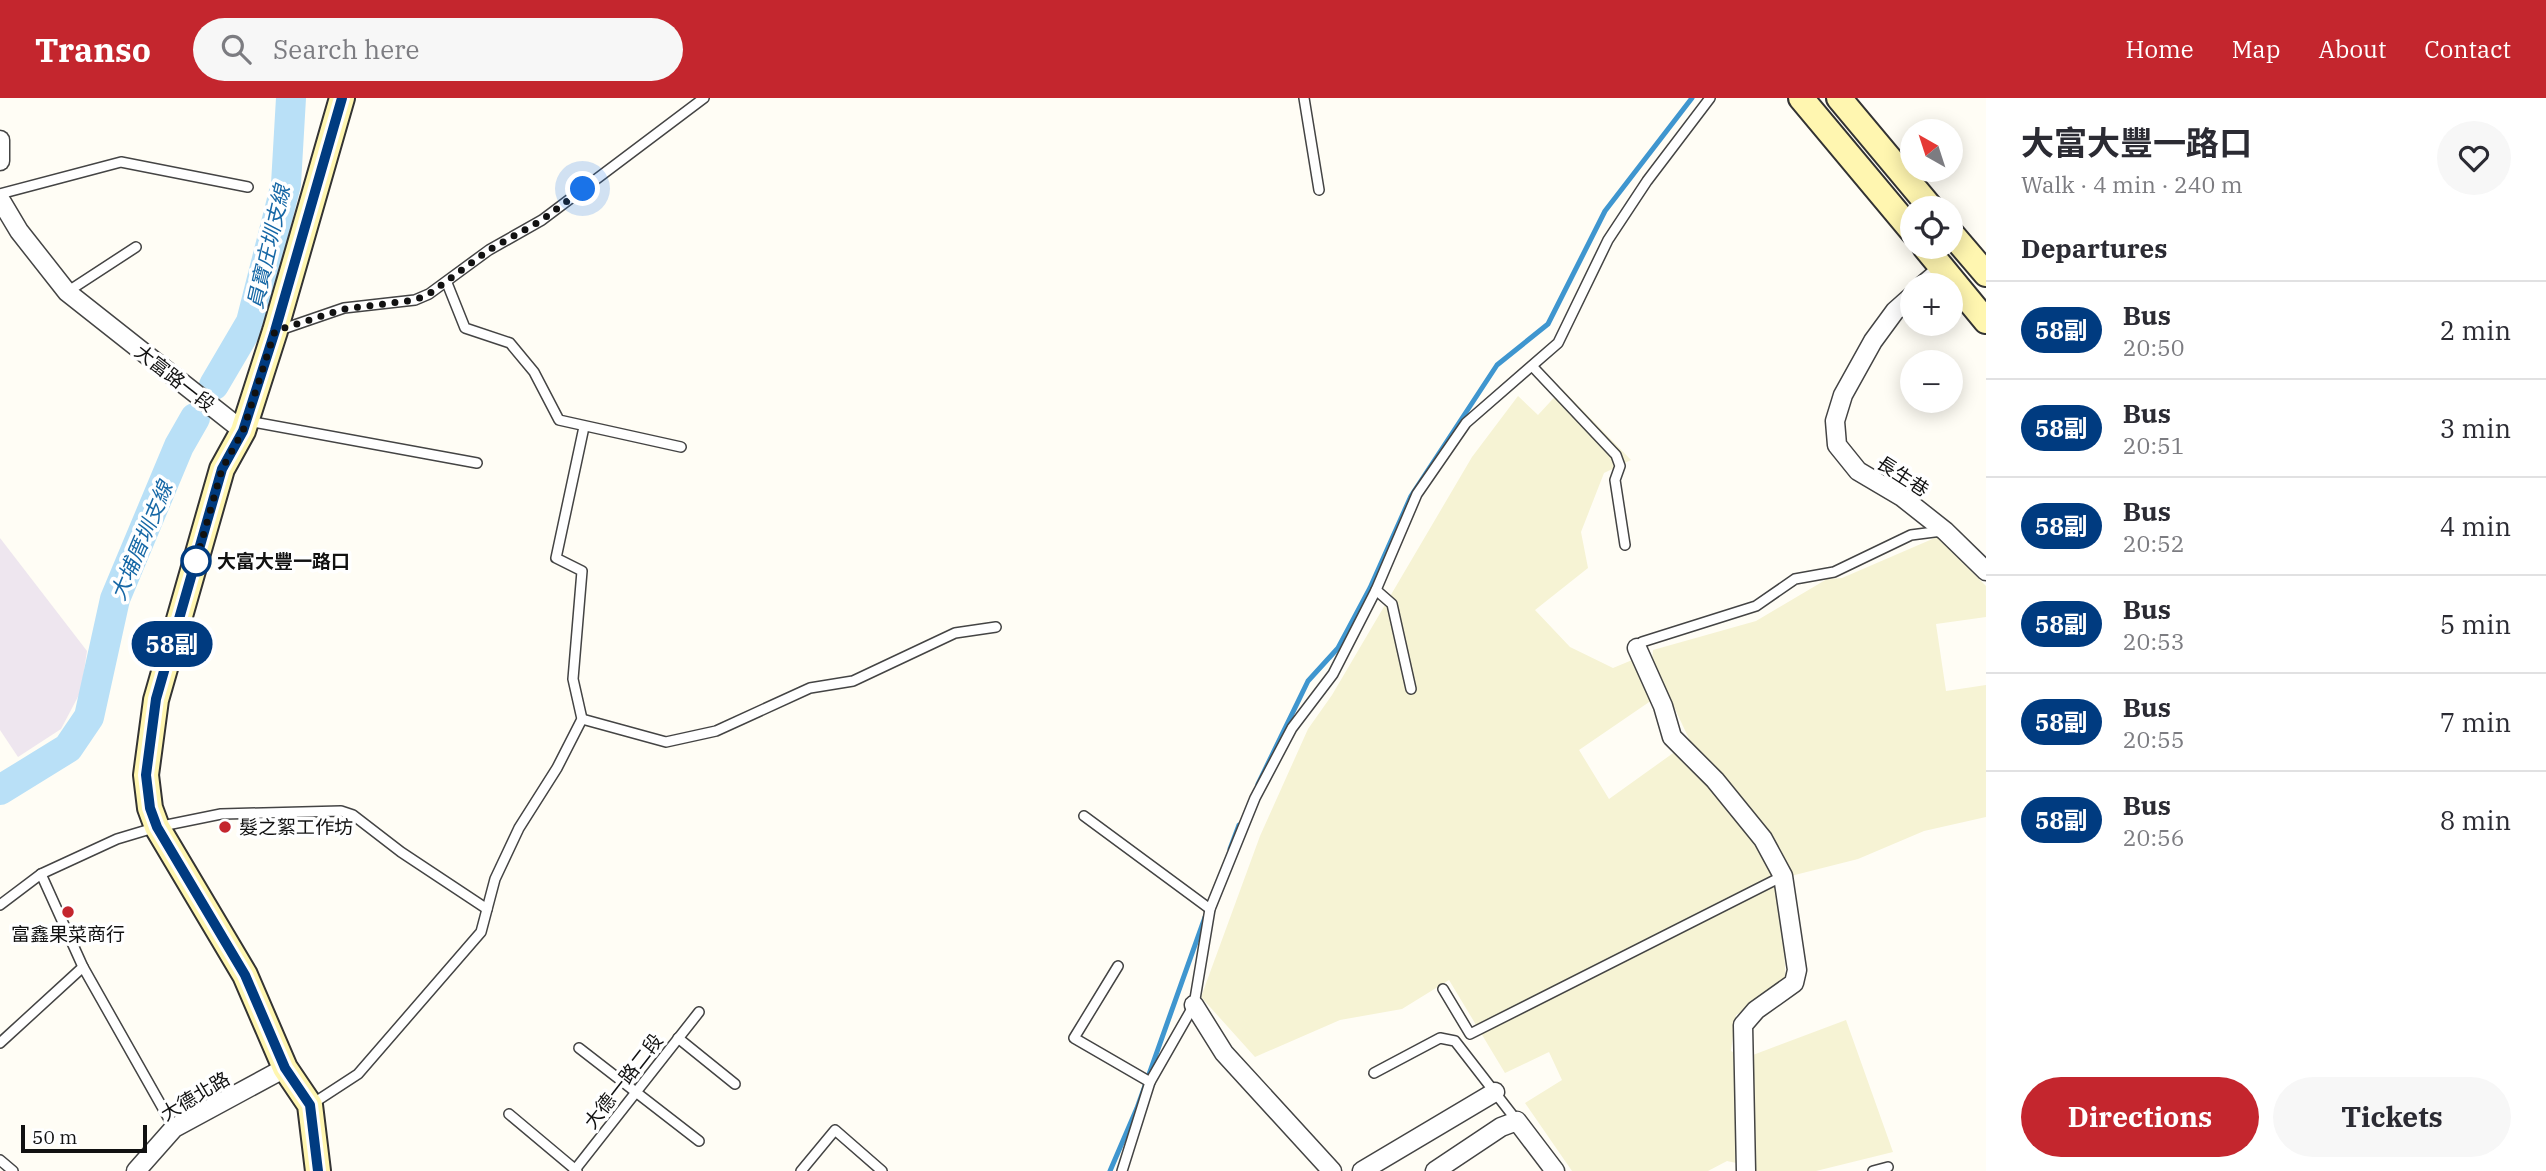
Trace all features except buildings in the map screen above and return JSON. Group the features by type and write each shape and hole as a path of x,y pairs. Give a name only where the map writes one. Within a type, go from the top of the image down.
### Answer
{"street":[{"path":"318,1171 310,1105 285,1068 245,975 157,827 150,808 146,775 156,699 222,469 245,426 342,98"},
{"path":"1801,98 1900,216"},
{"path":"1839,98 1921,196"},
{"path":"0,140 0,161"},
{"name":"大富路一段","path":"0,199 19,231 67,292 245,426"},
{"path":"1963,247 1986,274"},
{"path":"1935,259 1986,321"},
{"path":"1936,273 1942,268"},
{"name":"長生巷","path":"1900,307 1873,341 1843,395 1835,421 1837,446 1858,471 1902,497 1945,531 1986,570"},
{"path":"1640,645 1672,737 1714,780 1763,839 1783,876 1797,970 1788,989 1756,1010 1743,1025 1746,1171"},
{"path":"1194,1005 1224,1054 1332,1171"},
{"name":"大德北路","path":"136,1171 174,1128 285,1068"},
{"path":"1362,1171 1495,1092"},
{"path":"1435,1171 1501,1127 1517,1121 1555,1171"}],"lane":[{"path":"275,331 344,309 415,300 447,283 489,250 542,220 704,98"},
{"path":"1304,98 1319,190"},
{"path":"1122,1171 1150,1082 1194,1005 1210,909 1255,798 1292,728 1333,674 1376,590 1417,494 1466,423 1558,343 1608,240 1647,181 1710,98"},
{"path":"0,194 121,162 248,187"},
{"path":"67,292 136,247"},
{"path":"447,283 466,328 510,343 534,372 558,420 681,447"},
{"path":"1532,366 1616,455 1620,466 1615,480 1625,545"},
{"path":"245,426 477,463"},
{"path":"310,1105 358,1074 481,932 495,879 519,828 557,768 582,719 573,679 582,571 556,558 584,427"},
{"path":"1640,645 1756,606 1795,579 1833,572 1911,535 1945,531"},
{"path":"1376,590 1392,604 1411,689"},
{"path":"582,719 666,742 716,730 810,688 853,681 955,633 996,627"},
{"path":"0,905 41,873 117,839 157,827 221,814 341,811 353,814 401,852 487,909"},
{"path":"1084,816 1210,909"},
{"path":"41,873 83,967 174,1128"},
{"path":"1443,989 1470,1034 1783,876"},
{"path":"1118,966 1074,1038 1150,1082"},
{"path":"0,1043 83,967"},
{"name":"大德一路二段","path":"575,1170 699,1012"},
{"path":"678,1038 735,1084"},
{"path":"1374,1073 1440,1038 1455,1041 1517,1121"},
{"path":"579,1048 699,1141"},
{"path":"509,1114 575,1170"},
{"path":"801,1171 835,1130 882,1171"},
{"path":"0,1160 13,1171"},
{"path":"1873,1171 1888,1167"}],"shaded area":[{"path":"1562,389 1631,460 1604,473 1581,532 1588,568 1535,610 1570,647 1613,668 1637,658 1655,698 1579,750 1609,799 1690,741 1652,660 1653,650 1756,621 1827,579 1842,578 1937,537 1986,586 1986,617 1936,624 1946,691 1986,685 1986,817 1924,831 1858,859 1779,879 1786,981 1772,995 1736,1015 1731,1051 1745,1058 1846,1020 1893,1152 1816,1171 1744,1171 1741,1164 1727,1161 1708,1171 1572,1171 1525,1103 1562,1080 1549,1052 1505,1073 1449,980 1402,1009 1340,1020 1255,1057 1201,997 1260,836 1308,729 1332,695 1472,457 1518,396 1538,415"},
{"path":"0,538 87,651 81,691 61,729 18,757 0,730"}],"waterway":[{"name":"員寶庄圳支線","path":"214,385 251,322 286,184 291,98"},
{"path":"1258,784 1308,681 1338,648 1370,588 1411,496 1497,365 1548,324 1605,211 1692,98"},
{"name":"大埔厝圳支線","path":"0,790 68,748 89,717 115,599 179,446 195,418"},
{"path":"1230,849 1239,825"},
{"path":"1110,1171 1137,1108 1205,917"}],"bus line":[{"name":"58副","path":"318,1171 310,1105 285,1068 245,975 157,827 150,808 146,775 156,699 222,469 243,431 275,331 342,98"}],"place":[{"name":"大富大豐一路口","path":"196,561"},
{"name":"髮之絮工作坊","path":"225,827"},
{"name":"富鑫果菜商行","path":"68,912"}],"route":[{"path":"196,561 193,572 222,469 243,431 275,331 344,309 415,300 429,294 489,250 542,220 583,189"}]}
